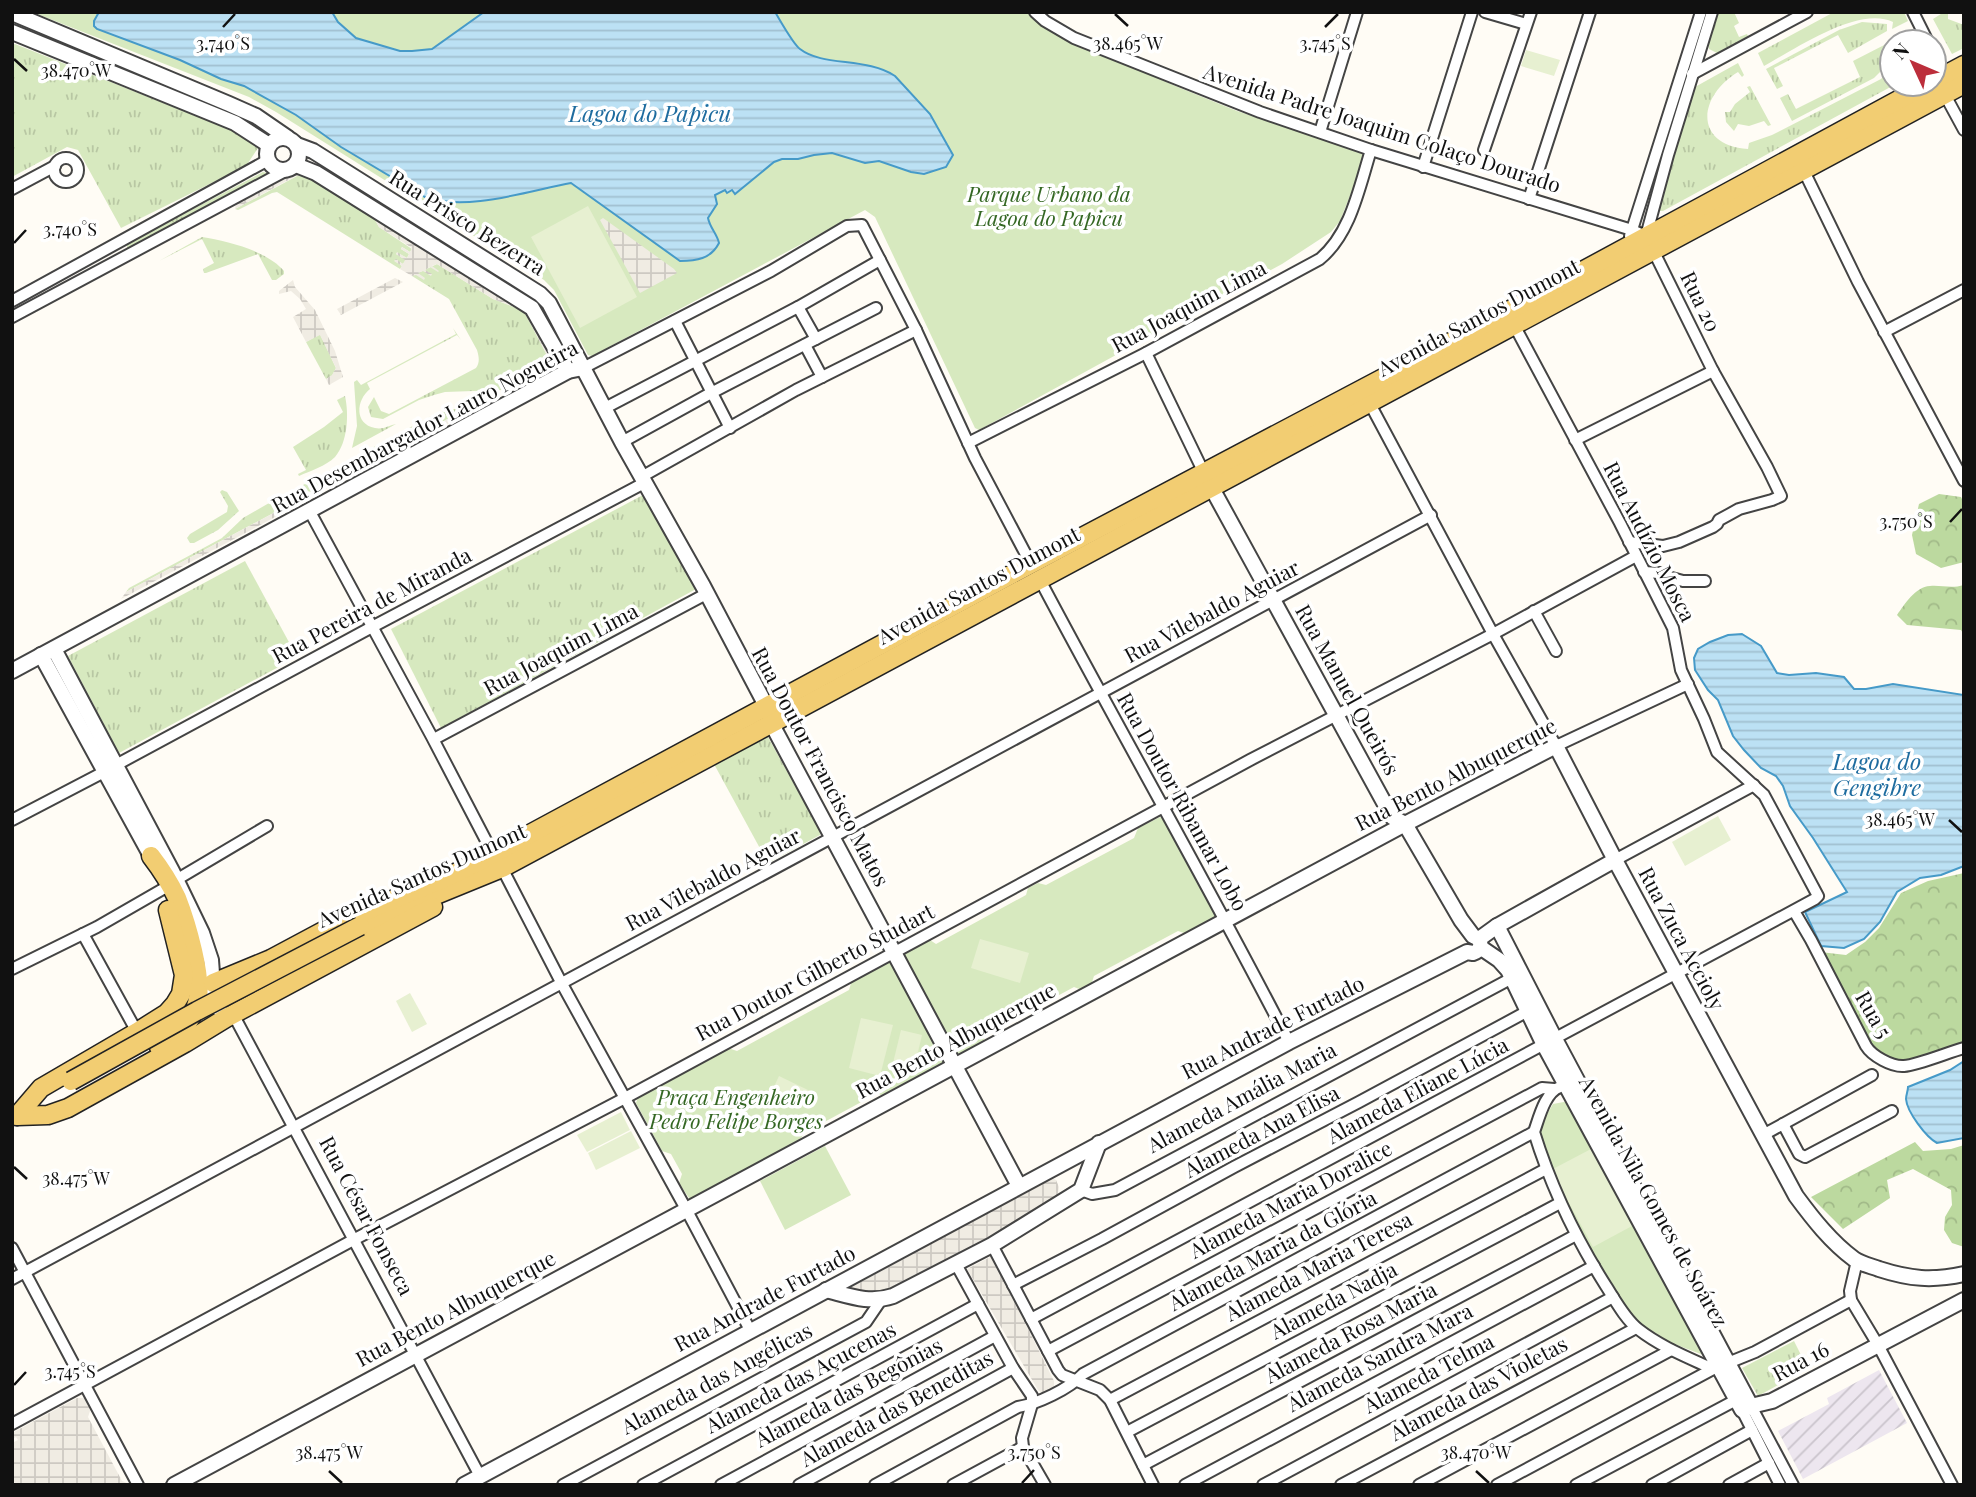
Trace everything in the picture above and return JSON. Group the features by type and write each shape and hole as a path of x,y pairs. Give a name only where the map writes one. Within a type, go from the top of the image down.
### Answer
{"main road":[{"name":"Avenida Santos Dumont","path":"1948,77 1964,65"},
{"name":"Avenida Santos Dumont","path":"20,1117 71,1081 197,1011 360,926 459,887 497,861 905,642 1040,580 1208,480 1511,318 1639,241 1719,206 1913,98"},
{"name":"Avenida Santos Dumont","path":"927,631 1031,564 1370,402 1639,241"},
{"path":"20,1117 41,1088 137,1032 167,1013 175,1004 183,986 184,975 170,885 151,856"},
{"path":"20,1117 168,1042 191,1018 198,996 196,964 177,898 151,856"},
{"name":"Avenida Santos Dumont","path":"213,983 264,962 345,920 443,879 497,861"},
{"path":"20,1117 48,1115 68,1108 185,1044 230,1016 438,904 459,887"}],"street":[{"name":"Avenida Padre Joaquim Colaço Dourado","path":"1035,12 1045,22 1064,33 1253,109 1423,167 1529,199 1639,241"},
{"path":"1320,132 1357,12"},
{"path":"1423,167 1472,12"},
{"path":"1485,12 1527,24"},
{"path":"1484,150 1531,12"},
{"path":"1529,199 1590,12"},
{"path":"1676,106 1692,74 1701,12"},
{"path":"1639,241 1676,106 1698,38 1712,12"},
{"path":"1692,74 1807,12"},
{"path":"1913,12 1921,28"},
{"name":"Rua Prisco Bezerra","path":"12,13 256,116 313,151 540,294 549,303 583,368"},
{"path":"12,33 30,22"},
{"path":"12,33 235,123 269,153 275,168 290,168"},
{"path":"1946,98 1964,130"},
{"path":"12,301 114,245 269,153 274,140 281,137 293,141 300,155 290,168 12,317"},
{"name":"Rua Joaquim Lima","path":"968,443 1146,353 1320,259 1345,227 1371,150"},
{"path":"1799,162 1884,332 1964,481"},
{"path":"12,189 55,166"},
{"name":"Rua Prisco Bezerra","path":"290,168 316,173 533,308 568,371"},
{"name":"Rua Desembargador Lauro Nogueira","path":"12,671 568,371 583,368 771,271 847,226 862,225 880,260"},
{"name":"Rua 20","path":"1629,542 1657,547 1677,542 1713,527 1719,520 1738,509 1781,496 1759,452 1639,241"},
{"path":"114,245 120,259"},
{"path":"605,408 798,307 880,260 968,443 1031,564"},
{"path":"1884,332 1964,290"},
{"path":"798,307 816,339"},
{"path":"622,442 876,308"},
{"name":"Rua Audízio Mosca","path":"1511,318 1672,628 1679,664 1717,752 1754,785"},
{"path":"675,321 730,428"},
{"name":"Rua Pereira de Miranda","path":"12,820 644,479 822,377 915,330"},
{"path":"805,345 822,377"},
{"path":"1146,353 1208,480"},
{"name":"Rua Doutor Francisco Matos","path":"583,368 706,594 1019,1186"},
{"path":"1575,440 1713,371"},
{"name":"Rua Zuca Accioly","path":"1370,402 1796,1196 1811,1217 1857,1261"},
{"name":"Rua Manuel Queirós","path":"1208,480 1392,817 1405,824 1474,942"},
{"path":"309,510 750,1330"},
{"name":"Rua Vilebaldo Aguiar","path":"12,1279 1431,515"},
{"name":"Rua Doutor Gilberto Studart","path":"12,1424 1636,556"},
{"path":"1644,572 1660,573 1684,581 1705,582"},
{"name":"Rua Doutor Ribamar Lobo","path":"1040,580 1289,1042"},
{"name":"Rua Joaquim Lima","path":"434,739 706,594"},
{"path":"1534,611 1556,651"},
{"name":"Rua César Fonseca","path":"47,652 170,885 208,946 214,1000 218,1009 230,1016 294,1128 480,1476"},
{"name":"Rua Bento Albuquerque","path":"174,1485 1405,824 1556,746 1688,684"},
{"name":"Rua César Fonseca","path":"110,768 151,856"},
{"name":"Rua Andrade Furtado","path":"460,1484 480,1476 1289,1042 1754,785"},
{"name":"Alameda Eliane Lúcia","path":"1031,1319 1817,898 1817,892 1764,795 1754,785"},
{"path":"12,970 170,885 267,826"},
{"name":"Rua 5","path":"1794,911 1871,1053 1903,1066 1964,1048"},
{"name":"Avenida Nila Gomes de Soárez","path":"1497,926 1515,960 1549,1042 1720,1366"},
{"path":"83,934 137,1032"},
{"path":"1474,942 1498,949 1515,960"},
{"name":"Avenida Nila Gomes de Soárez","path":"1474,942 1508,970 1528,1011 1549,1042 1560,1087 1720,1366 1793,1485"},
{"name":"Alameda Amália Maria","path":"1081,1190 1092,1194 1115,1190 1512,978"},
{"name":"Alameda Ana Elisa","path":"1013,1285 1528,1011"},
{"path":"1763,1135 1872,1075"},
{"path":"1560,1087 1541,1114 1534,1132 1546,1169 1576,1236 1613,1297 1636,1328 1671,1350 1720,1366"},
{"name":"Alameda Maria Doralice","path":"1048,1351 1542,1088 1560,1087"},
{"path":"1783,1124 1799,1154 1805,1157 1892,1111"},
{"name":"Alameda Maria da Glória","path":"875,1485 1018,1407 1032,1404 1076,1381 1083,1374 1534,1132"},
{"path":"1099,1143 1081,1190 992,1245 1062,1375 1100,1390 1110,1400 1153,1485"},
{"name":"Alameda Maria Teresa","path":"1110,1400 1546,1169"},
{"name":"Alameda Nadja","path":"1127,1433 1560,1203"},
{"name":"Alameda Rosa Maria","path":"1143,1465 1576,1236"},
{"name":"Alameda das Angélicas","path":"563,1485 866,1322 881,1300 992,1245"},
{"path":"12,1248 138,1485"},
{"path":"1952,1485 1878,1345 1851,1300 1850,1291 1857,1261 1901,1276 1924,1279 1964,1274"},
{"path":"956,1264 1013,1368 1032,1396 1022,1438 1023,1447 1043,1481 1029,1485"},
{"name":"Alameda Sandra Mara","path":"1185,1485 1594,1266"},
{"path":"826,1290 864,1300 881,1300"},
{"name":"Alameda Telma","path":"1263,1485 1613,1297"},
{"path":"1497,1485 1720,1366 1755,1352 1851,1300"},
{"name":"Rua 16","path":"1743,1405 1772,1401 1964,1300"},
{"name":"Alameda das Açucenas","path":"643,1485 978,1304"},
{"name":"Alameda das Violetas","path":"1341,1485 1636,1328"},
{"name":"Alameda das Begônias","path":"721,1485 995,1336"},
{"path":"1419,1485 1671,1350"},
{"name":"Alameda das Beneditas","path":"799,1485 1013,1368"},
{"path":"1576,1485 1743,1405"},
{"name":"Avenida Nila Gomes de Soárez","path":"1743,1405 1752,1430 1780,1485"},
{"path":"1652,1485 1752,1430"},
{"path":"953,1485 1023,1447"},
{"path":"1729,1485 1769,1463"}],"shaded area":[{"path":"299,171 377,216 382,223 405,237 437,253 452,268 497,296 525,308 555,360 555,365 509,391 502,390 551,363 525,313 493,299 437,264 432,266 438,272 430,267 425,270 432,274 431,276 423,271 418,273 424,280 400,269 402,266 394,261 396,259 403,264 405,260 396,254 397,252 407,258 409,254 401,249 402,247 410,252 412,248 379,227 374,218 305,176 296,176 235,209 236,204"},
{"path":"603,218 677,273 640,293 600,220"},
{"path":"395,278 403,282 341,315 337,309"},
{"path":"293,280 295,287 315,310 335,351 343,377 329,385 326,379 336,368 320,335 306,342 293,317 306,309 291,291 279,294 279,291"},
{"path":"481,406 318,493 312,492 468,408"},
{"path":"294,502 292,508 121,599 126,592"},
{"path":"1051,1177 1059,1187 1058,1194 1045,1208 885,1295 842,1291 850,1284 855,1285 906,1258 912,1251"},
{"path":"992,1256 1054,1381 1054,1389 1044,1395 1038,1390 967,1269"},
{"path":"1879,1370 1907,1423 1803,1479 1778,1431 1829,1404 1827,1398"},
{"path":"77,1398 85,1398 91,1408 88,1417 122,1481 132,1485 12,1485 12,1443 18,1440 16,1437 12,1439 12,1433"}],"green space":[{"name":"Parque Urbano da Lagoa do Papicu","path":"32,12 1028,12 1043,27 1173,85 1237,111 1365,153 1365,158 1340,221 1331,232 1282,264 979,430 975,428 875,217 865,210 592,356 588,355 554,290 544,280 276,112 249,97"},
{"path":"1719,12 1734,12 1739,23 1734,26 1739,37 1748,36 1717,53 1709,49 1708,44"},
{"path":"1834,12 1904,12 1908,21 1894,28 1893,22 1879,18 1845,24 1809,40 1764,66 1758,53"},
{"path":"1948,12 1948,19 1964,25 1964,48 1952,54 1948,47 1948,28 1938,28 1933,19"},
{"path":"1862,22 1887,24 1887,28 1878,28 1878,36 1848,53 1838,35 1774,68 1783,86 1777,89 1766,69 1839,30"},
{"path":"12,45 239,133 258,148 246,166 121,228 78,150 67,147 12,177"},
{"path":"1878,48 1878,74 1792,121 1780,98 1788,94 1796,109 1860,77 1853,61"},
{"path":"1526,50 1560,60 1554,76 1521,66"},
{"path":"1738,63 1744,75 1742,77 1738,72 1725,82 1709,106 1707,118 1710,129 1718,139 1730,146 1748,149 1749,143 1772,135 1878,81 1878,94 1663,211 1658,211 1656,209 1695,87"},
{"path":"1750,86 1771,125 1768,126 1764,121 1749,126 1738,124 1734,131 1726,122 1725,112 1730,112 1735,104 1750,92 1747,87"},
{"path":"263,172 267,173 266,176 127,248 127,244"},
{"path":"299,175 305,176 374,218 379,227 412,249 410,252 402,247 401,249 409,254 407,258 396,254 406,260 403,264 395,261 402,266 400,269 277,192 235,209"},
{"path":"588,206 637,297 580,328 531,237"},
{"path":"202,237 235,244 257,253 277,264 284,274 272,280 258,254 204,273 203,269 214,263 202,239 159,261"},
{"path":"437,264 493,299 525,313 551,363 502,390 445,392 419,400 383,419 371,417 368,407 374,397 381,411 389,414 477,366 477,350 449,299 412,276"},
{"path":"453,328 461,340 457,335 367,383 370,389 362,399 359,411 363,422 378,428 396,424 352,448 357,426 354,382 357,380 361,385 456,334"},
{"path":"320,334 336,368 332,376 326,379 306,342"},
{"path":"345,396 346,428 339,451 327,463 299,476 298,474 306,470 293,447 343,412 337,400"},
{"path":"468,408 312,492 307,491 303,485 437,413"},
{"path":"290,491 294,502 126,592 222,538 243,518"},
{"path":"220,492 227,492 239,511 218,530 190,543 187,538 190,534 227,512 228,506"},
{"path":"1939,494 1961,497 1964,503 1964,562 1941,568 1916,554 1912,535 1919,504"},
{"path":"643,495 696,589 441,728 391,629"},
{"path":"245,561 297,657 119,753 68,656"},
{"path":"1964,585 1964,635 1961,630 1907,625 1897,615 1920,589"},
{"path":"768,737 820,831 820,835 768,863 714,764"},
{"path":"1718,816 1731,840 1685,866 1672,842"},
{"path":"1160,817 1215,915 1213,920 1187,934 1178,931 1094,976 1091,985 1082,990 1074,987 985,1035 983,1043 962,1055 957,1054 905,958 905,953 930,940 936,944 1026,895 1028,888 1038,883 1046,885 1134,838 1138,828"},
{"path":"1964,873 1964,1043 1911,1059 1896,1060 1875,1052 1820,952 1846,955 1879,928 1901,893 1928,881"},
{"path":"980,939 1029,953 1020,983 971,968"},
{"name":"Praça Engenheiro Pedro Felipe Borges","path":"887,961 892,963 944,1059 943,1065 883,1097 878,1093 804,1133 798,1143 692,1199 689,1198 679,1183 682,1174 671,1154 662,1151 636,1103 638,1097 728,1048 737,1051 849,990 852,980"},
{"path":"410,993 427,1024 412,1032 396,1001"},
{"path":"861,1018 893,1025 880,1076 849,1068"},
{"path":"901,1030 922,1035 914,1069 893,1063"},
{"path":"779,1076 810,1091 801,1108 771,1093"},
{"path":"1569,1101 1706,1356 1653,1336 1640,1326 1590,1251 1559,1192 1538,1136 1553,1104"},
{"path":"621,1112 630,1130 587,1152 577,1135"},
{"path":"631,1131 640,1148 596,1170 588,1153"},
{"path":"1915,1142 1923,1151 1964,1145 1964,1247 1952,1243 1944,1230 1945,1217 1952,1205 1951,1190 1913,1169 1887,1180 1890,1198 1843,1229 1811,1197"},
{"path":"825,1146 851,1195 785,1230 760,1181"},
{"path":"1591,1149 1632,1226 1593,1247 1551,1170"},
{"path":"1794,1341 1808,1369 1758,1396 1742,1368"}],"water":[{"name":"Lagoa do Papicu","path":"99,12 332,12 338,22 356,38 400,51 412,51 432,49 484,12 775,12 797,46 810,55 872,66 895,76 930,114 953,155 946,167 924,174 879,161 865,163 832,153 774,162 735,194 732,190 727,193 725,190 715,195 717,204 708,218 719,243 712,253 702,258 680,261 571,183 478,201 441,201 425,197 341,147 296,115 244,86 97,29 94,21"},
{"name":"Lagoa do Gengibre","path":"1742,634 1761,646 1777,673 1816,673 1844,677 1854,689 1893,684 1964,695 1964,866 1941,875 1920,878 1897,892 1880,922 1864,939 1844,948 1821,946 1805,912 1847,892 1790,806 1783,786 1776,776 1761,768 1733,736 1718,700 1695,670 1694,658 1698,649 1728,635"},
{"path":"1964,1061 1964,1138 1937,1143 1913,1117 1906,1099 1908,1087 1950,1070"}]}
